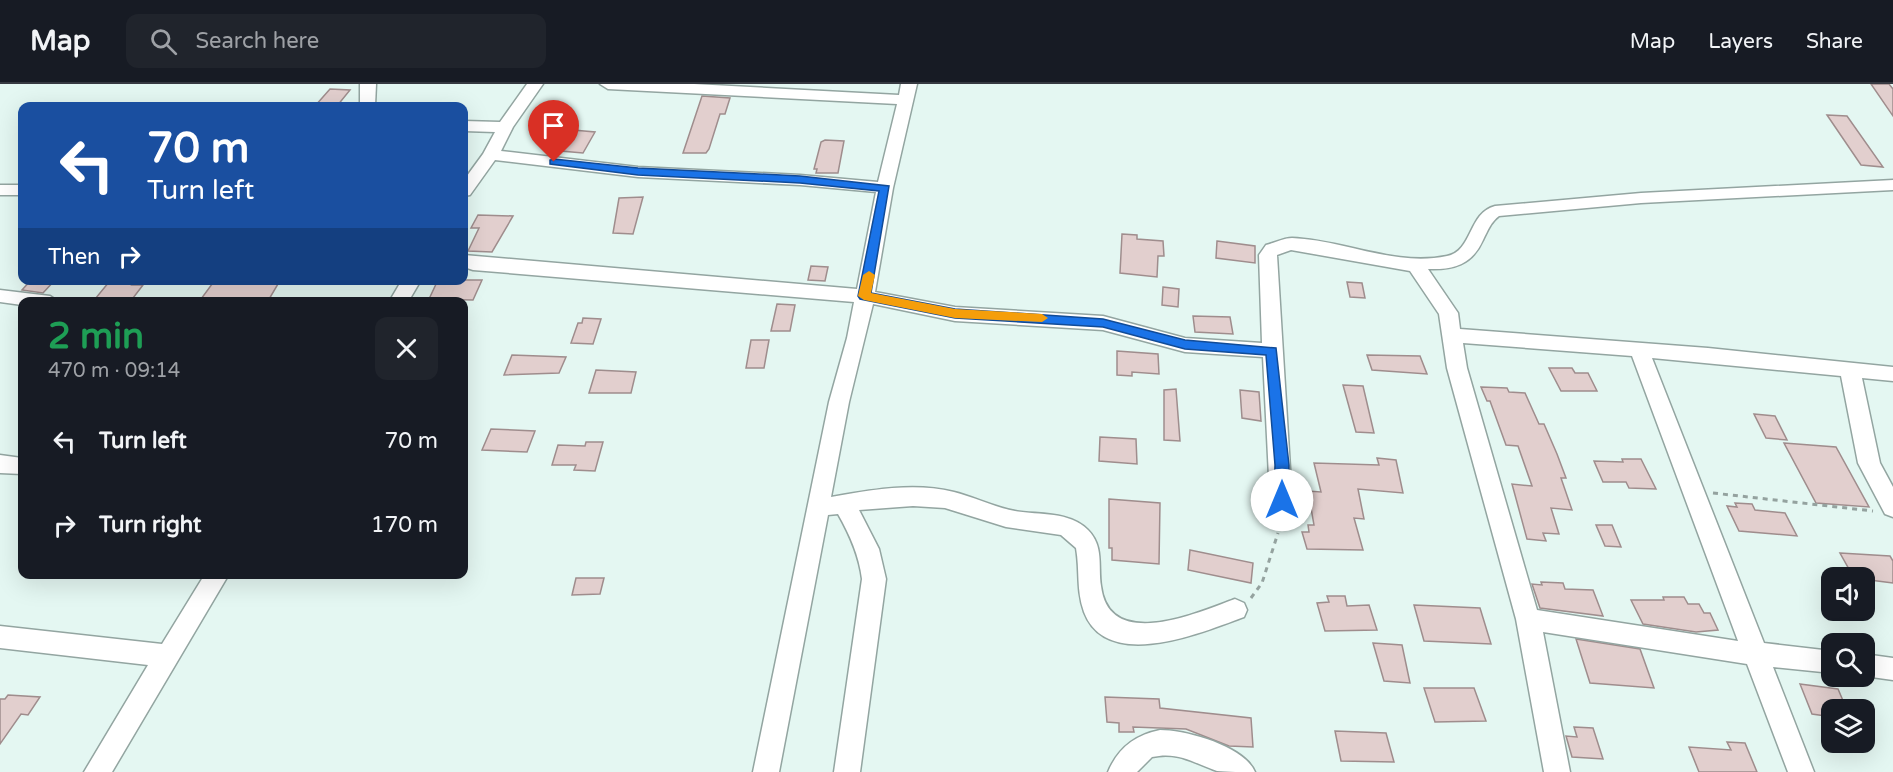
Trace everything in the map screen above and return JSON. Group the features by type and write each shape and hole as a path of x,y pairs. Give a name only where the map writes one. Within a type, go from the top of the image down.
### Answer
{"street":[{"path":"368,84 368,102"},
{"path":"468,186 491,155 505,127 535,84"},
{"path":"608,84 908,92 885,188 818,508 766,772"},
{"path":"468,126 505,127"},
{"path":"491,155 638,172 800,180 885,188"},
{"path":"1282,517 1282,465 1272,351 1268,255 1272,249 1291,244 1410,263 1447,263 1465,256 1472,248 1484,219 1495,211 1641,198 1893,185"},
{"path":"0,190 18,190"},
{"path":"468,262 864,296 955,314 1103,323 1185,345 1272,351"},
{"path":"1410,263 1416,266 1448,313 1457,368 1527,619 1557,772"},
{"path":"0,296 18,298"},
{"path":"1451,335 1639,349 1893,374"},
{"path":"1639,349 1801,772"},
{"path":"1850,369 1869,463 1888,510"},
{"path":"0,464 18,466"},
{"path":"818,508 911,498 944,499 974,506 1011,519 1066,528 1079,534 1086,544 1090,559 1089,587 1092,608 1102,624 1123,635 1150,634 1183,627 1235,610"},
{"path":"844,504 862,534 872,558 874,579 847,772"},
{"path":"97,772 215,579"},
{"path":"1527,619 1703,648 1821,661"},
{"path":"0,637 168,656"},
{"path":"1875,667 1893,669"},
{"path":"1121,772 1132,757 1148,745 1175,743 1202,750 1242,772"}],"path":[{"path":"1692,490 1888,510"},
{"path":"1235,610 1251,598 1262,583 1282,517"}],"building":[{"path":"1871,84 1889,84 1893,89 1893,116"},
{"path":"330,89 350,90 340,102 319,102"},
{"path":"702,96 730,98 725,114 720,114 706,153 683,153"},
{"path":"1827,115 1847,116 1883,167 1861,165"},
{"path":"573,130 595,132 583,153 561,151"},
{"path":"825,140 844,141 838,173 816,173 817,169 814,169 821,142"},
{"path":"643,197 633,234 613,233 619,198"},
{"path":"478,215 513,216 492,252 468,251 479,228 471,228"},
{"path":"1122,234 1137,235 1137,239 1163,241 1164,256 1158,256 1157,277 1120,273"},
{"path":"1217,241 1255,246 1255,263 1216,258"},
{"path":"811,266 828,267 825,281 808,280"},
{"path":"468,280 482,280 473,300 468,300 468,297 430,297 436,285 468,285"},
{"path":"1347,282 1362,283 1365,298 1350,297"},
{"path":"26,285 50,285 43,293 22,290"},
{"path":"107,285 143,285 134,297 97,297"},
{"path":"211,285 277,285 270,297 202,297"},
{"path":"1163,287 1179,289 1178,307 1162,305"},
{"path":"777,304 795,305 790,331 771,331"},
{"path":"1193,316 1230,317 1233,334 1195,332"},
{"path":"583,318 601,319 593,344 571,343 578,323 582,323"},
{"path":"751,340 769,340 764,368 746,368"},
{"path":"1117,351 1158,354 1159,374 1132,372 1132,376 1117,375"},
{"path":"512,355 566,357 559,373 504,375"},
{"path":"1367,355 1420,356 1427,374 1372,370"},
{"path":"1549,368 1572,368 1575,373 1588,373 1597,391 1561,391"},
{"path":"596,370 636,372 631,393 589,393"},
{"path":"1343,385 1363,386 1374,433 1356,432"},
{"path":"1481,387 1507,388 1509,392 1525,393 1539,424 1544,424 1557,454 1566,478 1561,478 1572,510 1551,508 1559,534 1543,533 1546,541 1527,539 1512,484 1532,486 1518,446 1506,445 1490,401 1487,401"},
{"path":"1176,389 1180,441 1164,440 1164,390"},
{"path":"1240,390 1259,392 1261,421 1242,418"},
{"path":"1754,414 1775,416 1787,440 1766,438"},
{"path":"491,429 535,431 527,452 482,450"},
{"path":"1100,437 1136,439 1137,464 1099,461"},
{"path":"586,442 603,442 595,471 574,470 576,465 552,465 558,445 585,446"},
{"path":"1784,443 1836,447 1869,507 1816,503"},
{"path":"1377,458 1396,460 1403,493 1358,489 1364,519 1354,518 1363,550 1307,549 1302,532 1309,532 1308,525 1314,525 1308,491 1321,492 1314,463 1379,465"},
{"path":"1622,459 1641,459 1656,489 1629,488 1626,482 1603,482 1594,461 1623,462"},
{"path":"1109,499 1160,503 1159,564 1112,560 1112,548 1109,548"},
{"path":"1735,503 1752,504 1755,510 1785,513 1797,536 1739,531 1727,506 1737,507"},
{"path":"1596,525 1612,525 1621,547 1605,546"},
{"path":"1190,550 1253,563 1251,583 1188,570"},
{"path":"1840,553 1890,556 1893,561 1893,583 1875,581 1875,567 1848,567"},
{"path":"576,578 604,578 600,594 572,595"},
{"path":"1541,582 1563,583 1565,589 1593,590 1603,616 1540,608 1532,584 1542,585"},
{"path":"1327,596 1345,596 1347,606 1369,605 1377,630 1325,631 1317,603 1329,602"},
{"path":"1663,597 1684,597 1688,604 1699,604 1704,613 1710,613 1718,630 1696,632 1643,624 1631,600 1664,600"},
{"path":"1414,605 1480,608 1491,644 1424,641"},
{"path":"1576,639 1640,649 1654,688 1590,683"},
{"path":"1373,643 1402,645 1410,683 1384,681"},
{"path":"1800,684 1838,689 1842,699 1821,699 1821,715 1812,714"},
{"path":"1424,688 1474,688 1486,721 1435,722"},
{"path":"8,695 40,697 28,715 21,714 0,744 0,699 5,699"},
{"path":"1105,697 1159,699 1160,708 1251,718 1253,747 1229,746 1186,729 1133,727 1134,732 1119,732 1119,723 1107,722"},
{"path":"1574,727 1593,728 1603,759 1572,757 1566,736 1577,737"},
{"path":"1335,731 1386,733 1394,762 1341,761"},
{"path":"1727,742 1745,743 1757,772 1699,772 1689,747 1731,750"}],"slow traffic":[{"path":"869,275 864,296 955,314 1042,318"}],"route":[{"path":"554,162 638,172 800,180 885,188 864,296 955,314 1103,323 1185,345 1272,351 1282,465 1282,500"}]}
